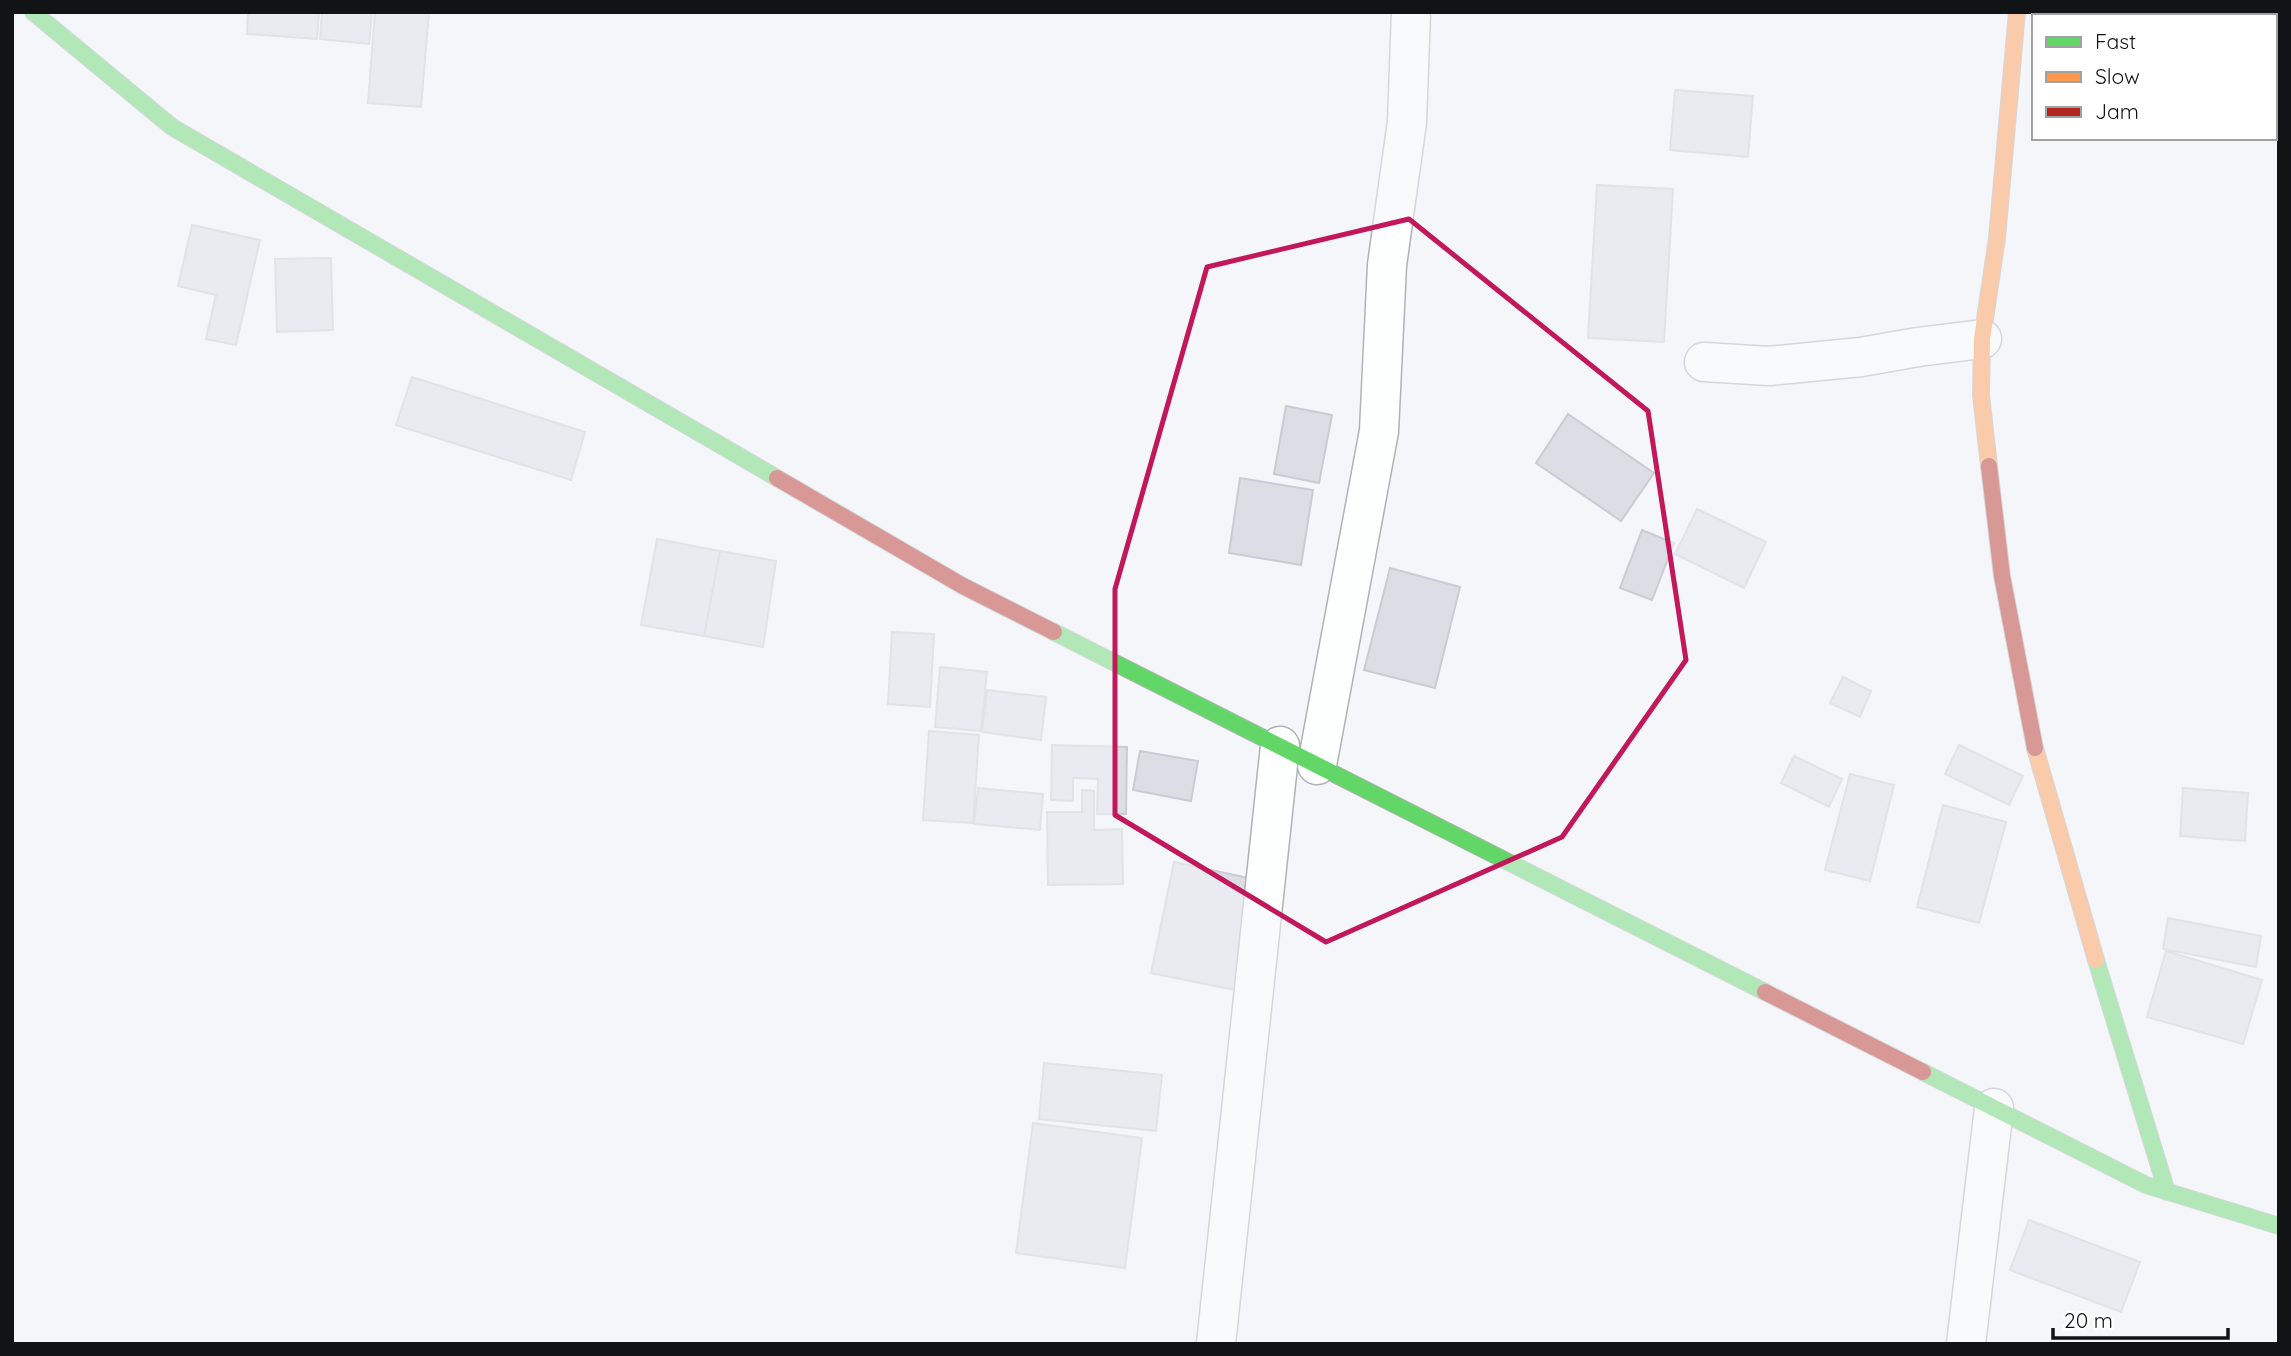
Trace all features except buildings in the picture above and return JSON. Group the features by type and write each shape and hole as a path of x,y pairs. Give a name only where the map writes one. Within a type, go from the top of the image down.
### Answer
{"main road":[{"path":"2017,12 1997,238 1982,339 1981,395 2002,576 2037,760 2167,1192"},
{"path":"47,17 172,127 963,586 2146,1185 2279,1226"}],"street":[{"path":"1317,765 1379,431 1387,265 1406,122 1411,12"},
{"path":"1704,362 1769,366 1861,357 1982,339"},
{"path":"1216,1344 1280,746"},
{"path":"1966,1344 1994,1108"}],"highlighted area":[{"path":"1409,219 1648,411 1686,660 1562,837 1326,942 1115,815 1115,589 1207,267"}],"traffic: fast":[{"path":"33,12 172,127 777,478"},
{"path":"1054,632 1765,992"},
{"path":"2096,960 2167,1192"},
{"path":"1923,1072 2146,1185 2279,1226"}],"traffic: slow":[{"path":"1989,466 1981,395 1982,339 1997,238 2017,12"},
{"path":"2035,748 2096,960"}],"traffic: jam":[{"path":"1989,466 2002,576 2035,748"},
{"path":"777,478 963,586 1054,632"},
{"path":"1765,992 1923,1072"}]}
